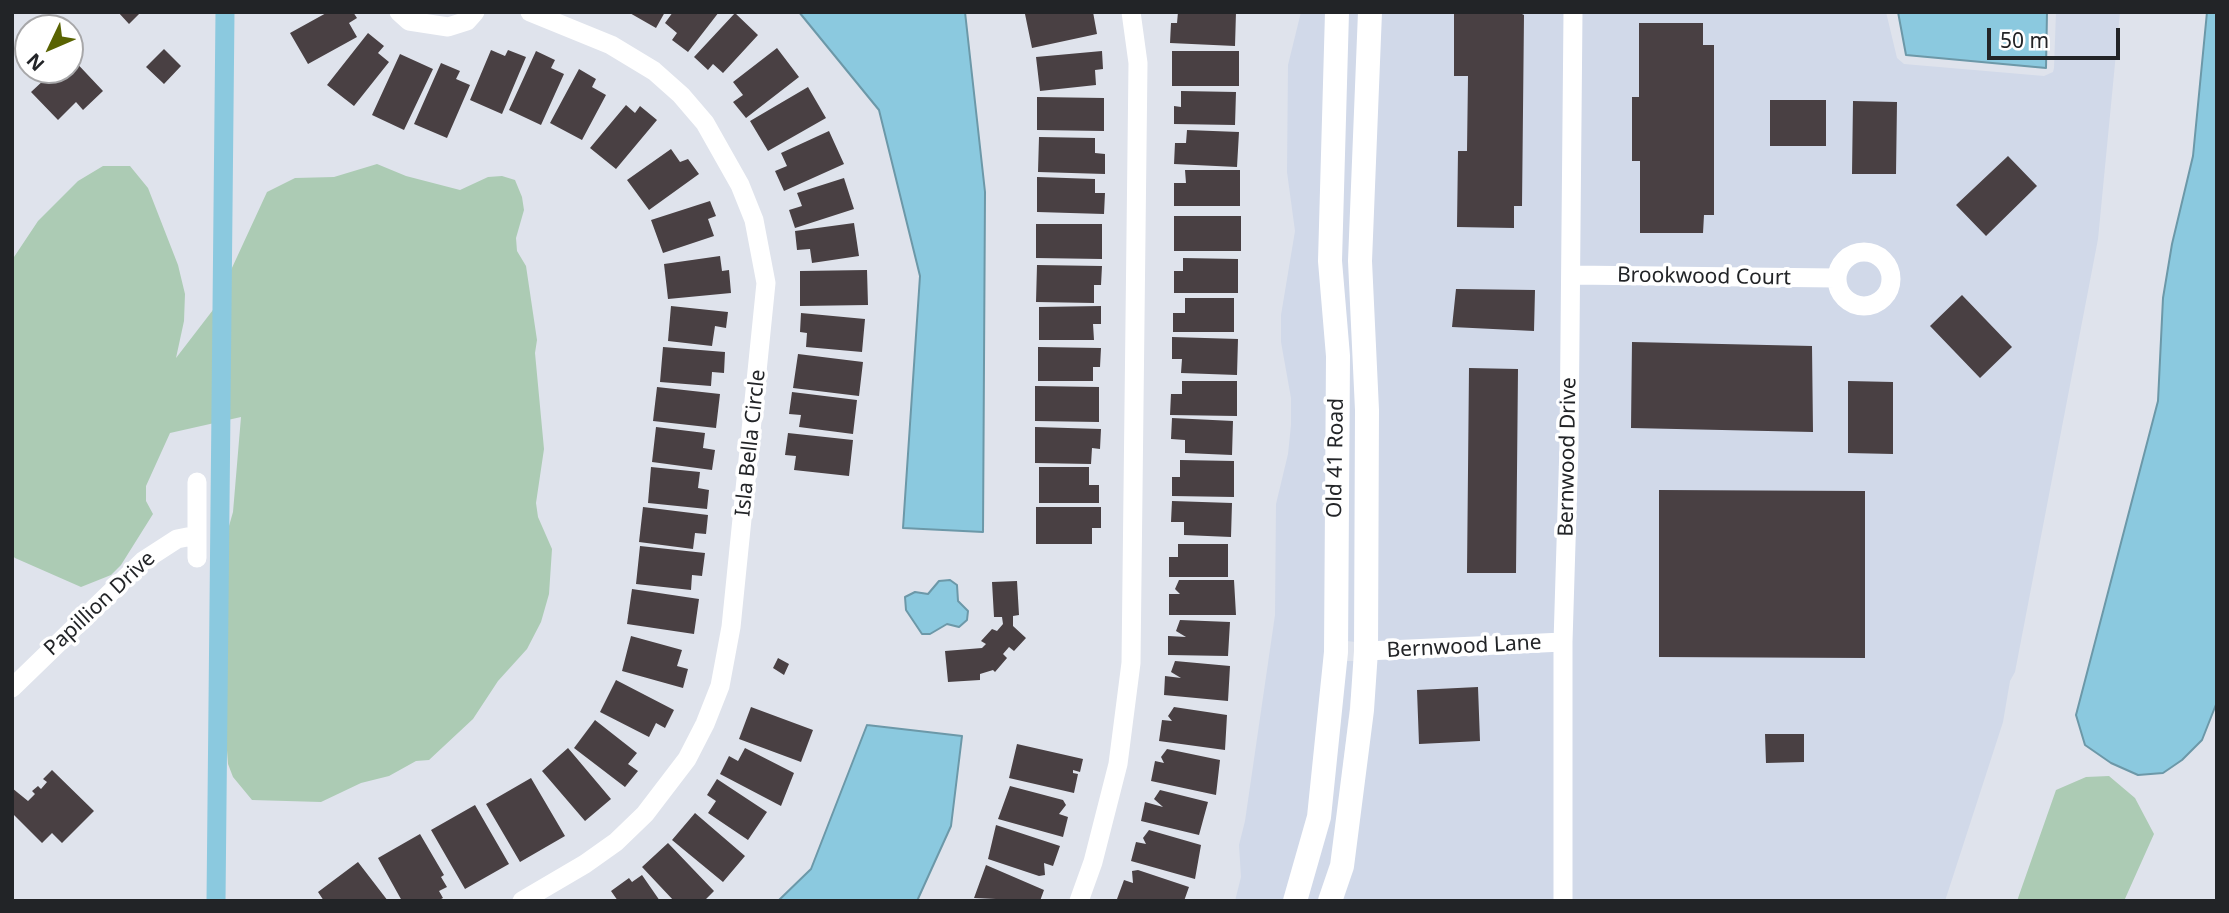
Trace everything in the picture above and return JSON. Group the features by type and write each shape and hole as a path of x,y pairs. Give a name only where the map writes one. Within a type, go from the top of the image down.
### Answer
{"street":[{"path":"399,12 409,21 448,27 467,21 475,12"},
{"name":"Isla Bella Circle","path":"522,901 585,864 616,842 645,814 687,759 705,724 720,686 731,627 766,283 754,220 740,185 705,123 681,94 654,71 611,45 530,12"},
{"path":"1079,901 1093,862 1118,764 1133,627 1138,63 1131,12"},
{"name":"Old 41 Road","path":"1295,901 1318,817 1336,652 1338,356 1330,261 1337,12"},
{"name":"Old 41 Road","path":"1331,901 1342,866 1362,710 1366,652 1367,410 1360,261 1370,12"},
{"name":"Bernwood Drive","path":"1563,901 1563,642 1571,275 1573,12"},
{"name":"Brookwood Court","path":"1571,275 1836,278"},
{"path":"197,482 197,558"},
{"name":"Papillion Drive","path":"12,688 143,561 177,539 197,535"},
{"name":"Bernwood Lane","path":"1366,652 1563,642"},
{"path":"1336,652 1366,652"}],"shaded area":[{"path":"1301,12 1327,12 1327,652 1309,816 1285,901 1235,901 1241,877 1239,845 1245,821 1275,615 1276,504 1288,454 1291,425 1291,398 1281,342 1281,315 1295,231 1287,172 1288,65"},
{"path":"1347,12 1360,12 1356,642 1346,641 1340,260"},
{"path":"1380,12 1886,12 1897,58 1904,64 2044,76 2053,72 2054,68 2056,12 2120,12 2098,239 2015,672 2010,681 2003,722 1945,901 1340,901 1348,876"},
{"path":"1346,661 1355,661 1332,865 1321,901 1305,901"}],"green space":[{"path":"377,164 406,176 460,190 488,177 502,176 515,180 522,197 524,210 516,238 517,251 526,266 537,340 535,353 544,449 536,503 538,517 552,549 549,594 541,622 527,649 498,681 473,719 429,760 416,761 389,776 361,783 321,802 252,800 233,777 228,764 221,670 221,655 228,641 224,599 228,555 225,540 233,512 241,417 170,433 146,486 146,501 153,514 121,565 111,575 81,587 15,558 12,555 12,260 38,221 78,181 103,166 130,166 148,188 178,265 185,294 184,321 176,358 226,293 225,283 267,192 295,178 334,177"},
{"path":"2109,776 2135,798 2154,834 2124,901 2017,901 2056,790 2086,777"}],"water":[{"path":"799,12 965,12 985,192 983,532 903,528 920,276 879,110"},
{"path":"1898,12 2047,12 2046,68 1906,55"},
{"path":"2207,12 2217,12 2217,702 2202,740 2182,760 2163,773 2138,775 2111,763 2085,745 2076,715 2158,401 2163,298 2172,244 2193,156"},
{"path":"950,580 957,585 958,601 968,611 967,620 959,627 947,624 930,634 922,634 906,610 905,597 915,592 928,594 939,581"},
{"path":"867,725 962,736 951,826 917,901 778,901 811,869"}],"building":[{"path":"118,12 141,12 129,24"},
{"path":"328,12 353,12 357,18 349,23 357,37 308,64 290,33"},
{"path":"628,12 665,12 656,28"},
{"path":"673,12 719,12 688,52 672,40 677,33 665,23"},
{"path":"1093,12 1097,34 1032,48 1025,14"},
{"path":"1178,12 1236,12 1235,46 1170,43 1171,23 1177,23"},
{"path":"1454,12 1518,12 1524,15 1522,206 1514,206 1514,228 1457,227 1458,151 1467,151 1468,76 1454,76"},
{"path":"735,13 758,35 723,73 713,64 708,70 694,57"},
{"path":"1639,23 1703,23 1703,45 1714,45 1714,215 1704,215 1703,233 1640,233 1640,161 1632,161 1632,97 1639,97"},
{"path":"368,33 384,46 378,53 389,62 354,106 327,85"},
{"path":"777,48 799,77 746,118 733,102 743,95 733,82"},
{"path":"164,49 181,66 164,84 146,67"},
{"path":"491,50 505,56 508,50 526,57 502,114 470,100"},
{"path":"536,51 555,60 551,68 564,74 541,125 509,110"},
{"path":"1102,51 1103,69 1095,70 1096,85 1040,91 1036,57"},
{"path":"1172,51 1239,51 1239,86 1172,86"},
{"path":"400,54 433,69 404,130 372,115"},
{"path":"441,63 460,71 456,79 470,85 447,138 414,124"},
{"path":"579,69 596,79 592,87 606,95 582,140 550,123"},
{"path":"84,71 103,91 83,110 76,102 58,120 31,92 40,84 84,84"},
{"path":"808,87 826,118 768,151 750,121"},
{"path":"1181,91 1236,92 1235,125 1174,124 1174,106 1181,107"},
{"path":"1037,97 1104,98 1104,131 1037,130"},
{"path":"1770,100 1826,100 1826,146 1770,146"},
{"path":"1853,101 1897,102 1896,174 1852,174"},
{"path":"626,105 635,113 640,106 657,120 616,169 590,148"},
{"path":"1187,130 1239,132 1237,167 1174,164 1175,143 1186,143"},
{"path":"829,131 844,164 784,191 775,171 787,166 781,153"},
{"path":"1039,137 1095,138 1095,153 1105,154 1105,174 1038,172"},
{"path":"671,149 680,162 688,159 699,174 649,210 627,180"},
{"path":"2008,156 2037,186 1986,236 1956,205"},
{"path":"1185,170 1240,170 1240,206 1174,206 1174,183 1186,183"},
{"path":"1037,177 1095,179 1095,193 1105,193 1104,214 1037,212"},
{"path":"844,178 854,209 795,228 789,210 802,206 797,193"},
{"path":"710,201 716,216 708,219 714,236 663,253 651,220"},
{"path":"1174,216 1241,216 1241,251 1174,251"},
{"path":"854,223 859,256 812,263 810,249 797,250 795,231"},
{"path":"1036,224 1102,224 1102,259 1036,258"},
{"path":"720,256 722,271 729,270 731,293 668,299 664,264"},
{"path":"1183,258 1238,259 1238,293 1174,293 1174,271 1183,271"},
{"path":"1037,265 1102,266 1101,285 1094,285 1094,303 1036,302"},
{"path":"867,270 868,305 800,306 800,271"},
{"path":"1456,289 1535,290 1534,331 1452,327"},
{"path":"1962,295 2012,347 1980,378 1930,326"},
{"path":"1185,298 1234,298 1234,332 1173,332 1173,313 1185,313"},
{"path":"671,306 728,312 726,328 715,326 712,346 668,341"},
{"path":"1101,306 1101,324 1093,324 1094,340 1039,340 1039,307"},
{"path":"801,313 865,319 862,352 806,347 807,333 800,332"},
{"path":"1172,337 1238,339 1237,375 1181,373 1182,359 1172,359"},
{"path":"1632,342 1812,346 1813,432 1631,428"},
{"path":"663,347 725,352 724,373 712,372 711,386 660,382"},
{"path":"1038,347 1101,348 1100,367 1093,367 1093,381 1038,381"},
{"path":"798,354 863,362 859,396 793,388"},
{"path":"1469,368 1518,369 1516,573 1467,573"},
{"path":"1182,381 1237,381 1237,416 1170,415 1171,394 1182,394"},
{"path":"1848,381 1893,382 1893,454 1848,453"},
{"path":"1035,386 1099,387 1099,422 1035,421"},
{"path":"657,387 720,394 716,428 653,421"},
{"path":"792,392 857,400 853,434 799,427 801,415 789,414"},
{"path":"1172,418 1233,421 1232,455 1185,453 1185,440 1171,439"},
{"path":"656,427 705,433 703,448 715,450 712,470 652,462"},
{"path":"1035,427 1101,429 1100,449 1092,448 1091,464 1035,463"},
{"path":"788,433 853,440 849,476 794,470 796,456 785,455"},
{"path":"1180,460 1234,461 1234,497 1172,496 1172,477 1180,477"},
{"path":"651,467 700,472 698,488 709,490 707,509 648,503"},
{"path":"1039,467 1089,467 1089,485 1099,485 1099,503 1039,503"},
{"path":"1659,490 1865,491 1865,658 1659,657"},
{"path":"1172,501 1232,503 1231,537 1184,535 1184,522 1171,522"},
{"path":"643,507 708,515 706,534 695,533 693,549 639,542"},
{"path":"1036,507 1101,507 1101,528 1092,528 1092,544 1036,544"},
{"path":"1178,544 1228,544 1228,577 1169,577 1169,557 1178,557"},
{"path":"640,546 705,553 702,576 692,575 691,590 636,584"},
{"path":"1179,580 1234,580 1236,615 1169,615 1169,594 1180,594 1175,589"},
{"path":"1017,581 1019,615 1013,616 1013,626 1026,638 1014,651 1009,647 1003,654 1007,658 995,672 993,670 980,674 980,680 948,682 945,651 982,648 986,644 981,641 992,629 997,631 1003,624 1002,617 994,617 992,582"},
{"path":"632,589 699,599 694,634 627,624"},
{"path":"1180,620 1230,622 1228,656 1168,655 1168,636 1186,637 1176,631"},
{"path":"631,636 682,650 677,666 688,669 683,688 622,671"},
{"path":"778,658 789,664 784,675 773,668"},
{"path":"1175,661 1230,666 1228,701 1164,695 1165,676 1181,678 1171,672"},
{"path":"616,680 674,710 665,728 656,723 649,737 600,712"},
{"path":"1478,687 1480,741 1419,744 1417,690"},
{"path":"751,707 813,730 801,762 739,739"},
{"path":"1174,707 1227,715 1225,750 1159,741 1162,720 1172,721 1168,716"},
{"path":"595,720 637,753 628,764 638,771 625,787 574,748"},
{"path":"1765,734 1804,734 1804,762 1766,763"},
{"path":"1017,744 1083,759 1080,772 1073,770 1073,773 1078,774 1074,793 1009,778"},
{"path":"568,748 611,799 585,821 542,771"},
{"path":"745,748 794,773 781,806 720,774 729,756 738,761"},
{"path":"1167,749 1220,760 1216,795 1151,781 1155,761 1164,763 1161,757"},
{"path":"52,770 94,811 62,843 52,833 42,843 12,813 12,788 28,801 35,794 32,791 38,786 41,789 47,782 43,779"},
{"path":"531,778 565,836 520,862 486,804"},
{"path":"717,779 767,812 748,840 708,813 716,801 707,795"},
{"path":"1010,786 1063,800 1066,805 1059,814 1068,817 1063,837 998,819"},
{"path":"1160,790 1208,802 1199,835 1141,821 1145,802 1163,807 1154,799"},
{"path":"475,805 509,864 465,889 431,830"},
{"path":"695,813 745,856 723,882 672,840"},
{"path":"996,825 1060,846 1053,866 1044,863 1045,875 1039,876 988,859"},
{"path":"1149,830 1201,845 1195,879 1131,861 1136,842 1146,844 1143,838"},
{"path":"420,834 444,875 441,877 447,887 439,891 443,898 437,901 402,901 378,858"},
{"path":"668,843 714,891 704,901 674,901 642,867"},
{"path":"358,862 388,901 324,901 318,892"},
{"path":"986,865 1044,890 1040,901 974,898"},
{"path":"1138,870 1189,887 1184,901 1117,899 1124,880 1133,883 1132,871"},
{"path":"642,875 660,901 618,901 611,891 629,878 632,882"}],"waterway":[{"path":"216,901 225,12"}]}
